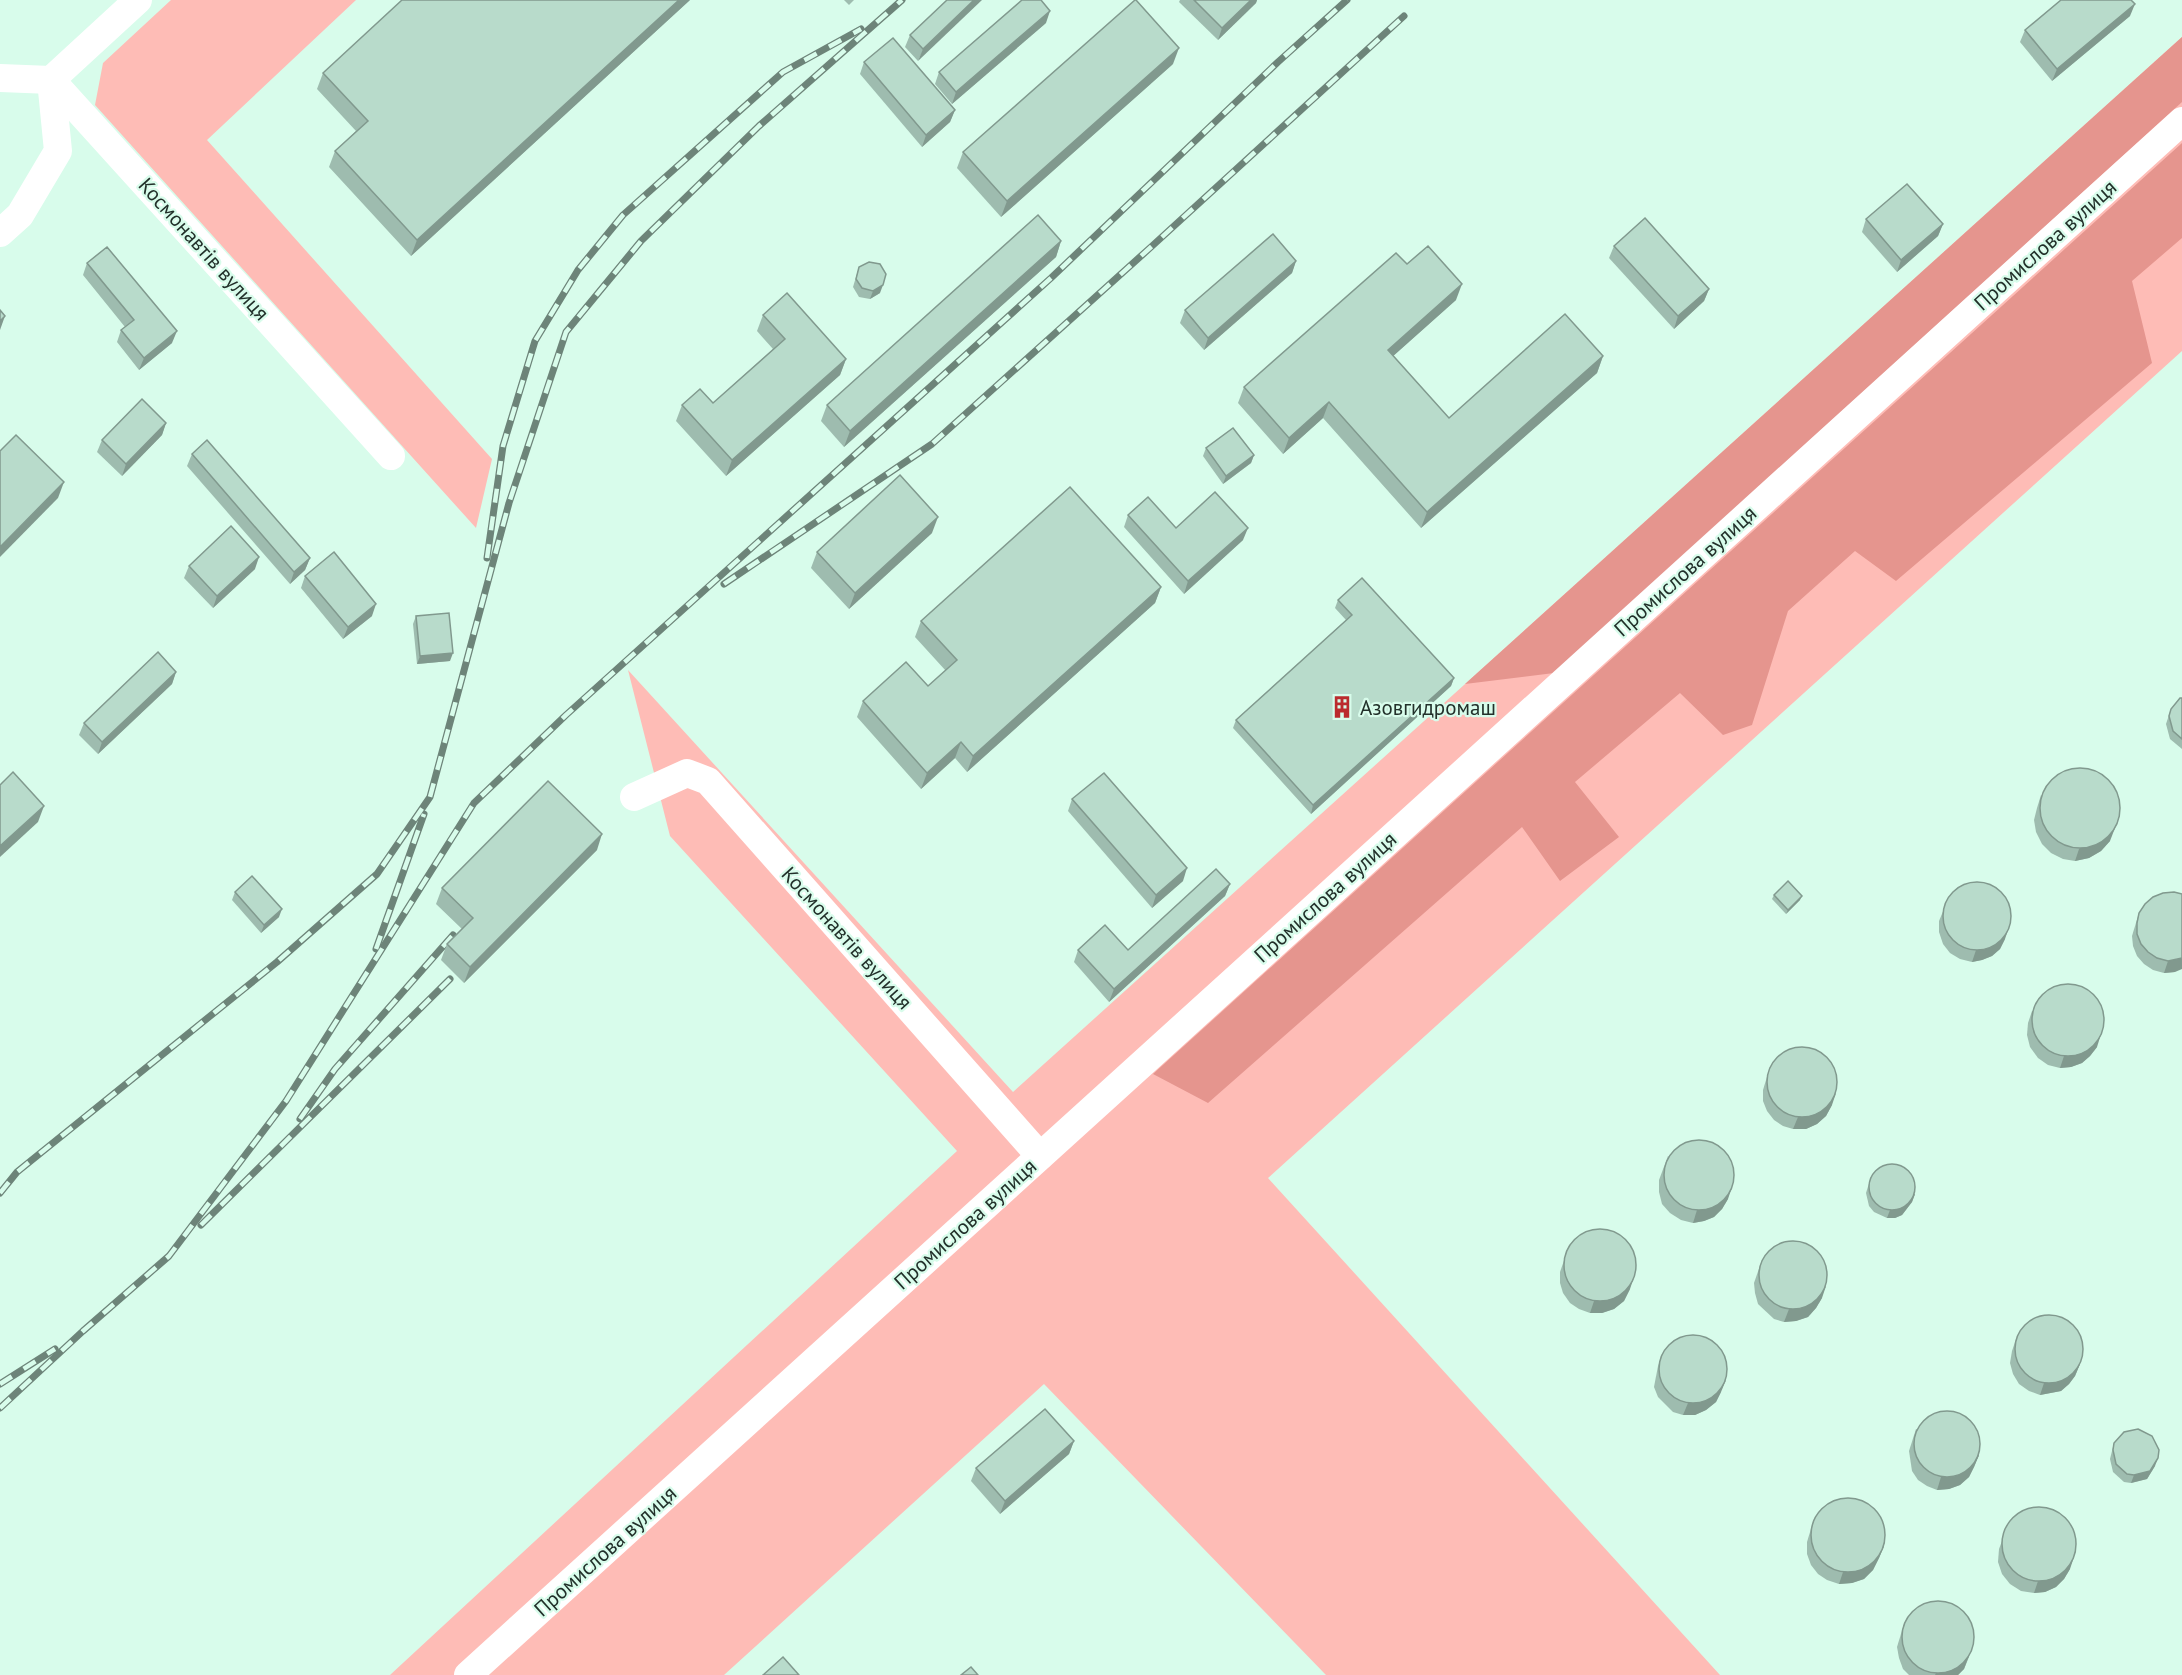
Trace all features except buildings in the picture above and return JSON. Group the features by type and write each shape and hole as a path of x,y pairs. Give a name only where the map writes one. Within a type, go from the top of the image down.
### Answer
{"street":[{"path":"0,78 51,80 138,0"},
{"path":"0,233 20,215 58,151 51,80"},
{"name":"Космонавтів вулиця","path":"51,80 391,456"},
{"name":"Промислова вулиця","path":"468,1675 2182,121"},
{"name":"Космонавтів вулиця","path":"634,797 687,773 708,781 1040,1156"}],"shaded area":[{"path":"171,0 356,0 207,140 492,459 476,528 95,105 103,63"},
{"path":"2182,37 2182,351 1268,1178 1720,1675 1326,1675 1044,1384 724,1675 390,1675 957,1151 670,836 628,670 1013,1092"},
{"path":"2182,37 2182,102 1554,673 1465,684"},
{"path":"2182,143 2182,238 2132,281 2152,363 1896,581 1855,551 1788,611 1752,725 1723,735 1680,693 1575,782 1619,837 1560,881 1522,827 1208,1103 1153,1074"}],"railway":[{"path":"0,1193 17,1172 277,962 377,874 430,797 509,503 566,332 641,241 759,126 902,0"},
{"path":"0,1408 169,1256 286,1101 474,803 566,715 1051,278 1278,62 1347,0"},
{"path":"724,584 932,444 1404,16"},
{"path":"487,558 503,446 535,341 578,270 623,215 783,72 861,29"},
{"path":"376,949 424,814"},
{"path":"300,1119 335,1069 453,935"},
{"path":"201,1225 450,979"},
{"path":"0,1384 55,1349"}],"place":[{"name":"Азовгидромаш","path":"1342,707"}]}
